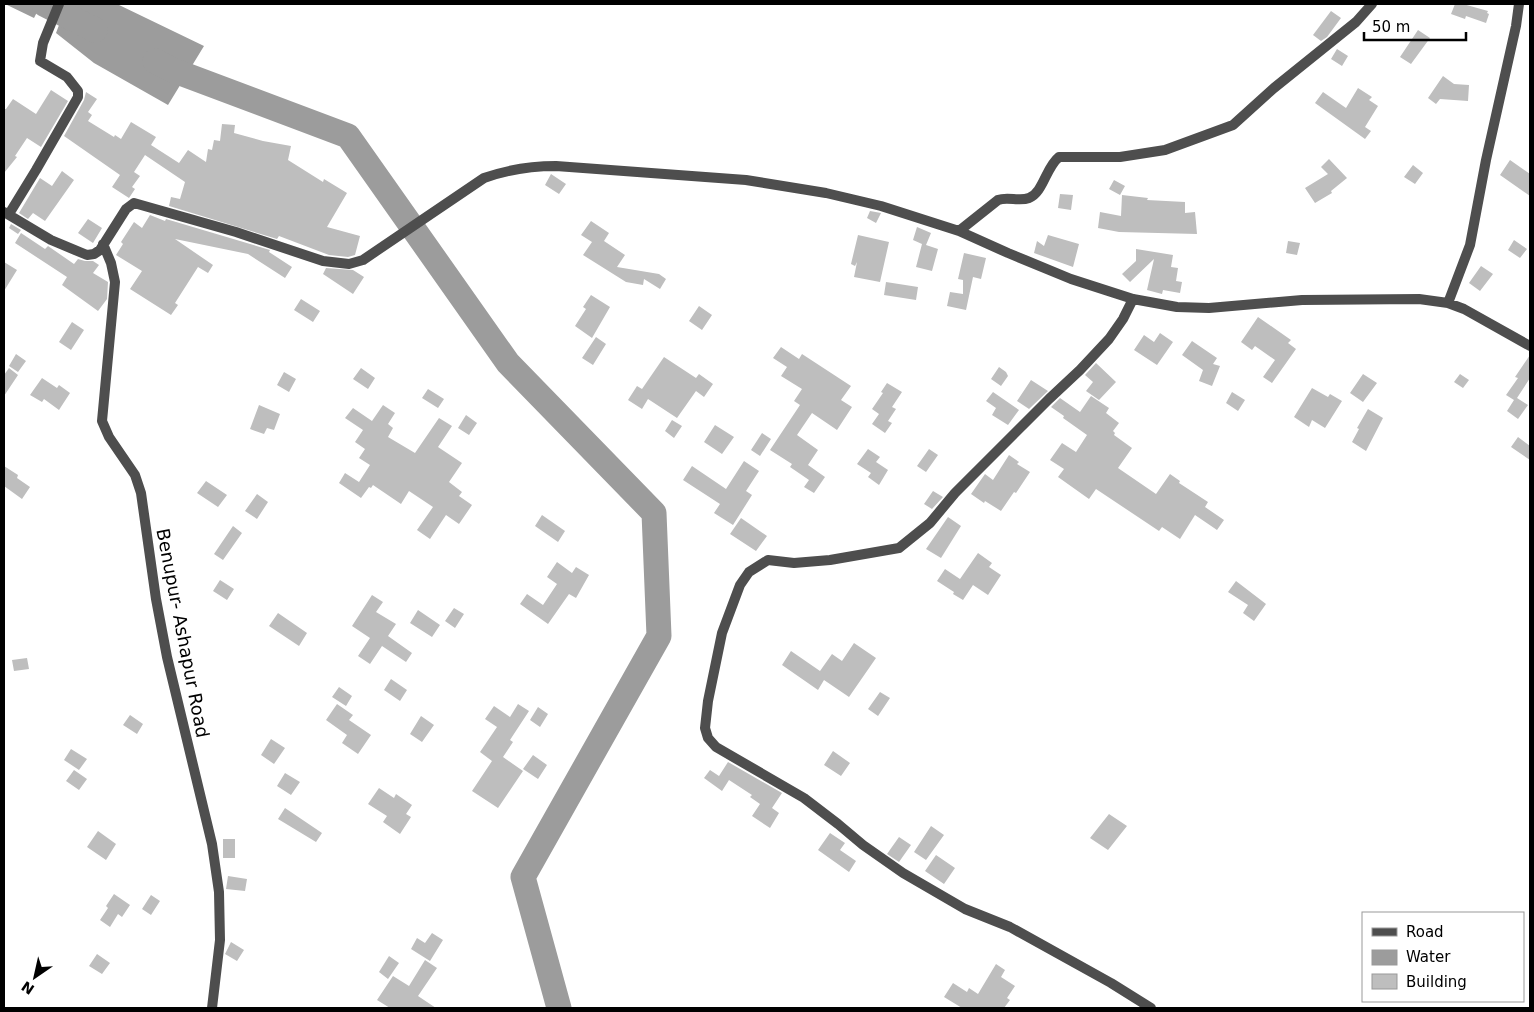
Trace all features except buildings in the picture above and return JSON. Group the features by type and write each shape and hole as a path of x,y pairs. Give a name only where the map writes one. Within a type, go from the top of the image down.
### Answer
{"street":[{"path":"59,4 43,43 40,61 67,77 78,91 78,97 36,170 6,213 51,240 87,255 97,253 126,209 134,203 236,232 323,261 349,264 363,260 484,178 499,172 534,166 556,166 746,180 881,206 959,231 1071,279 1132,299 1176,307 1209,308 1302,300 1419,298 1448,303 1469,312 1530,346"},
{"path":"959,231 998,200 1005,197 1027,199 1034,196 1040,188 1052,162 1059,157 1120,156 1165,150 1233,125 1274,88 1356,22 1372,4"},
{"path":"1448,303 1470,245 1519,4"},
{"name":"Benupur- Ashapur Road","path":"103,244 111,264 115,282 102,421 110,437 135,475 142,493 156,599 167,657 212,844 219,892 220,940 212,1008"},
{"path":"1132,299 1123,319 1109,339 1080,370 968,480 930,523 899,548 830,560 794,563 768,560 750,572 740,585 722,633 708,701 705,728 708,738 716,747 804,798 903,874 965,909 1010,927 1111,983 1151,1008"}],"water":[{"path":"5,4 41,4 34,18"},
{"path":"67,4 117,4 204,46 168,105 94,63 56,33"}],"waterway":[{"path":"44,4 95,30"},
{"path":"155,61 175,71 348,136 508,363 654,513 659,636 523,877 559,1008"}]}
